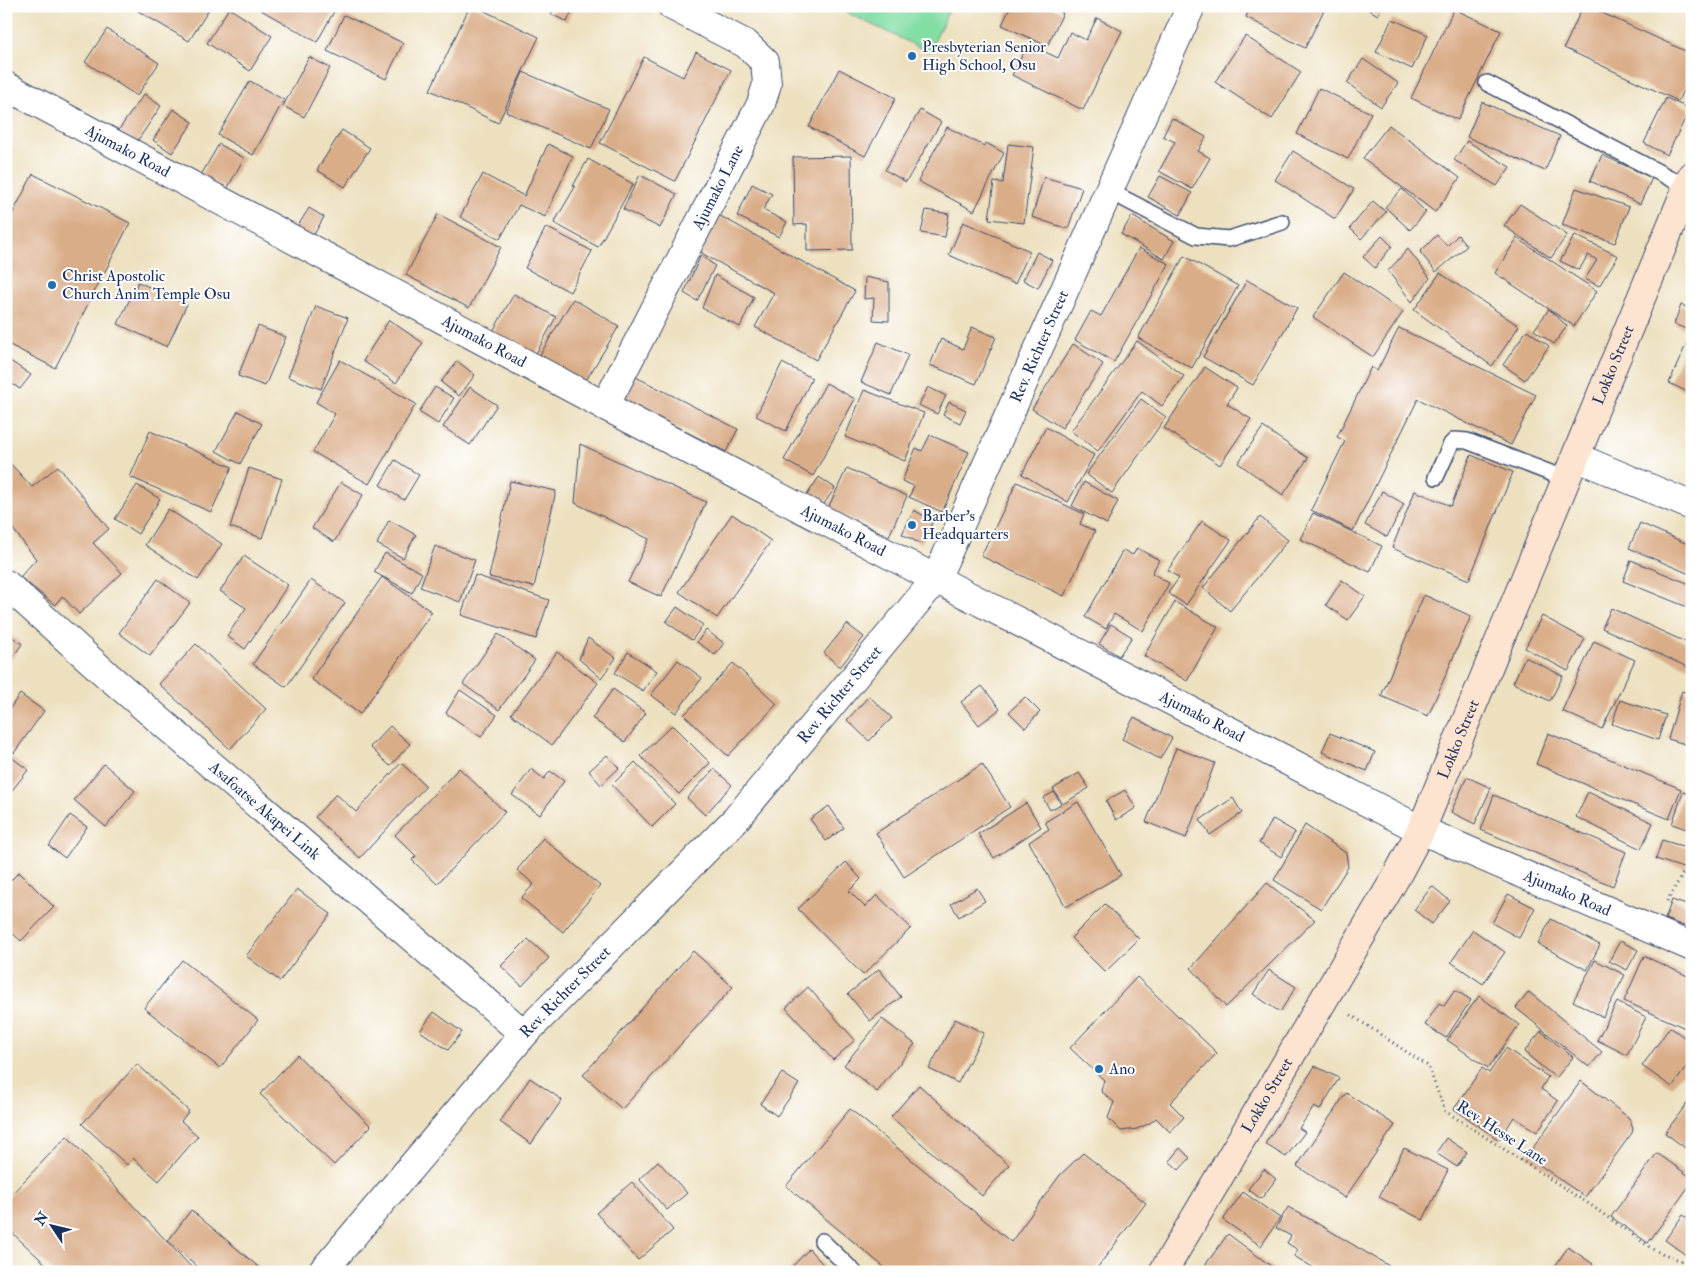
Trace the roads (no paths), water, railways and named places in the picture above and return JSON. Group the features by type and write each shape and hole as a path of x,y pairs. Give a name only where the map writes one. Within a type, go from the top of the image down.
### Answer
{"main road":[{"name":"Lokko Street","path":"1163,1272 1396,877 1421,830 1689,181"}],"street":[{"name":"Ajumako Lane","path":"605,406 761,104 767,84 765,62 746,44 672,6"},
{"name":"Rev. Richter Street","path":"322,1272 524,1034 736,819 936,580 1191,6"},
{"name":"Ajumako Road","path":"6,86 605,406 936,580 1421,830 1692,947"},
{"path":"1571,468 1692,506"},
{"name":"Asafoatse Akapei Link","path":"6,584 107,675 524,1034"}],"lane":[{"path":"1487,83 1689,181"},
{"path":"1109,191 1196,236 1229,239 1282,222"},
{"path":"1436,477 1451,444 1455,440 1467,441 1571,468"},
{"path":"822,1241 854,1272"}],"place":[{"name":"Presbyterian Senior High School, Osu","path":"912,56"},
{"name":"Christ Apostolic Church Anim Temple Osu","path":"52,285"},
{"name":"Barber's Headquarters","path":"912,525"},
{"name":"Ano","path":"1099,1069"}]}
